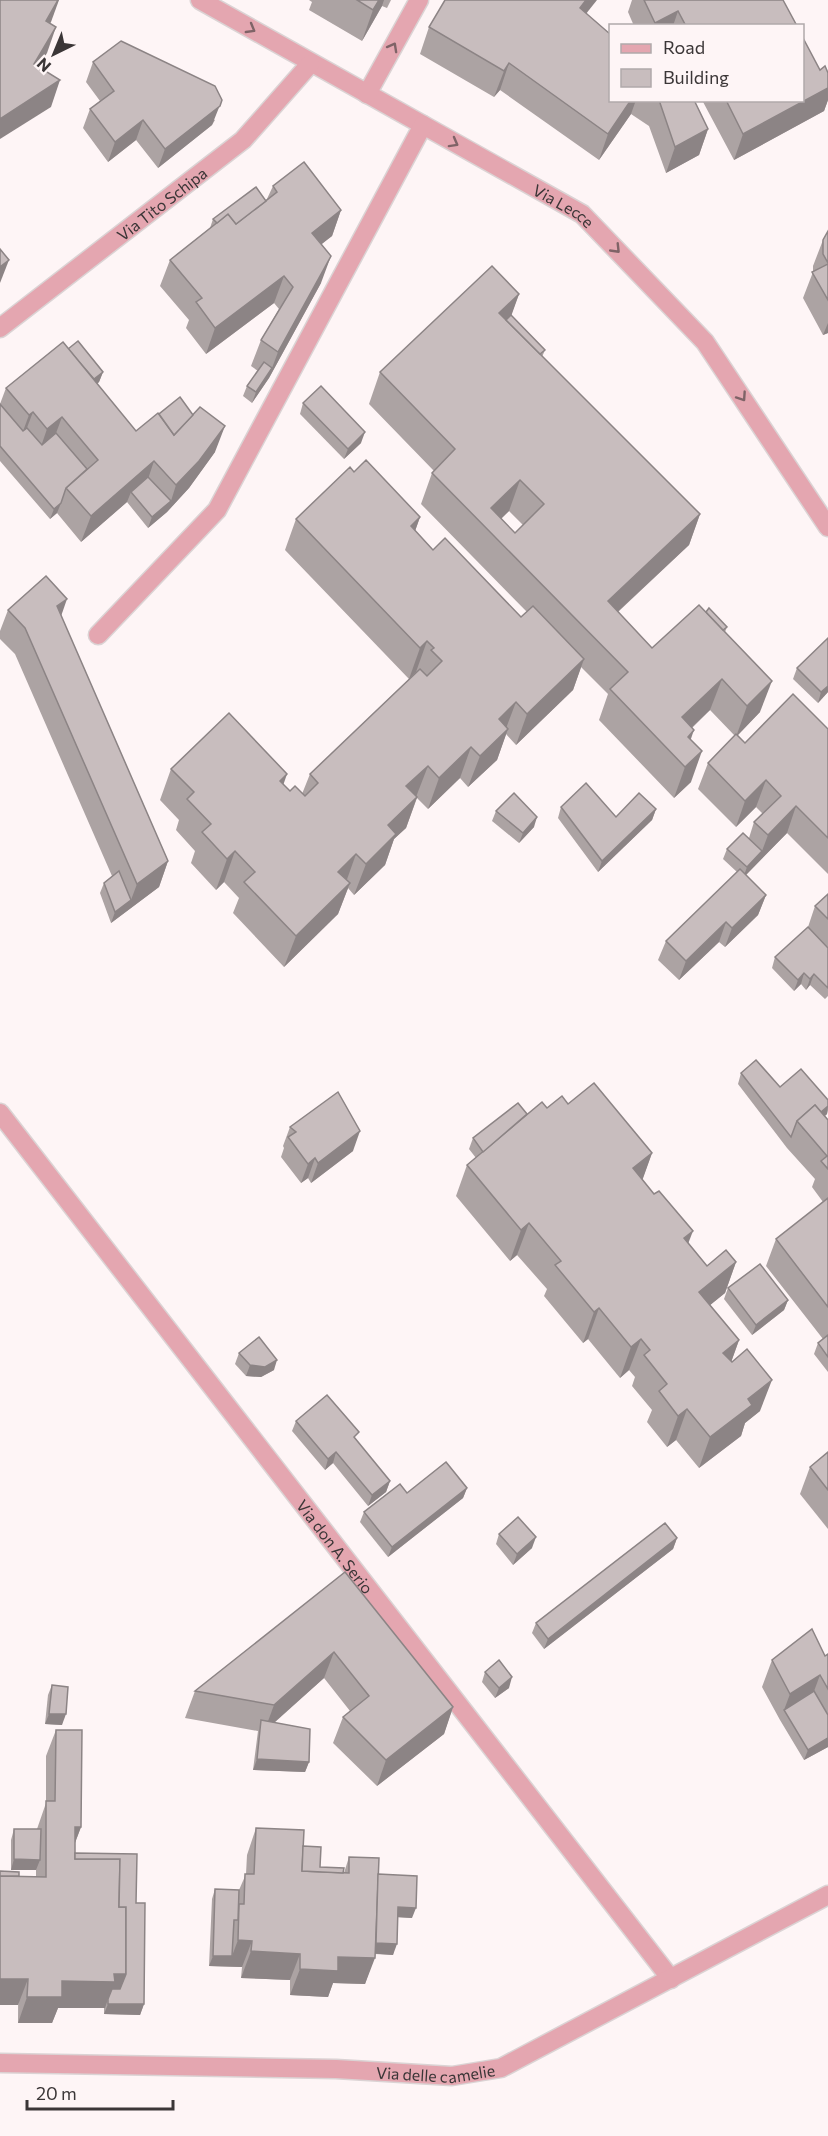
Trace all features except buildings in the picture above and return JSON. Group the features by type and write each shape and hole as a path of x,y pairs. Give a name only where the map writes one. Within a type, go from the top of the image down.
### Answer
{"street":[{"name":"Via Lecce","path":"201,0 310,63 582,213 705,342 828,527"},
{"path":"367,94 419,0"},
{"name":"Via Tito Schipa","path":"0,328 243,140 310,63"},
{"path":"98,635 217,510 423,125"},
{"name":"Via don A. Serio","path":"0,1113 671,1979"},
{"name":"Via delle camelie","path":"0,2063 336,2069 452,2076 501,2068 827,1899"}]}
